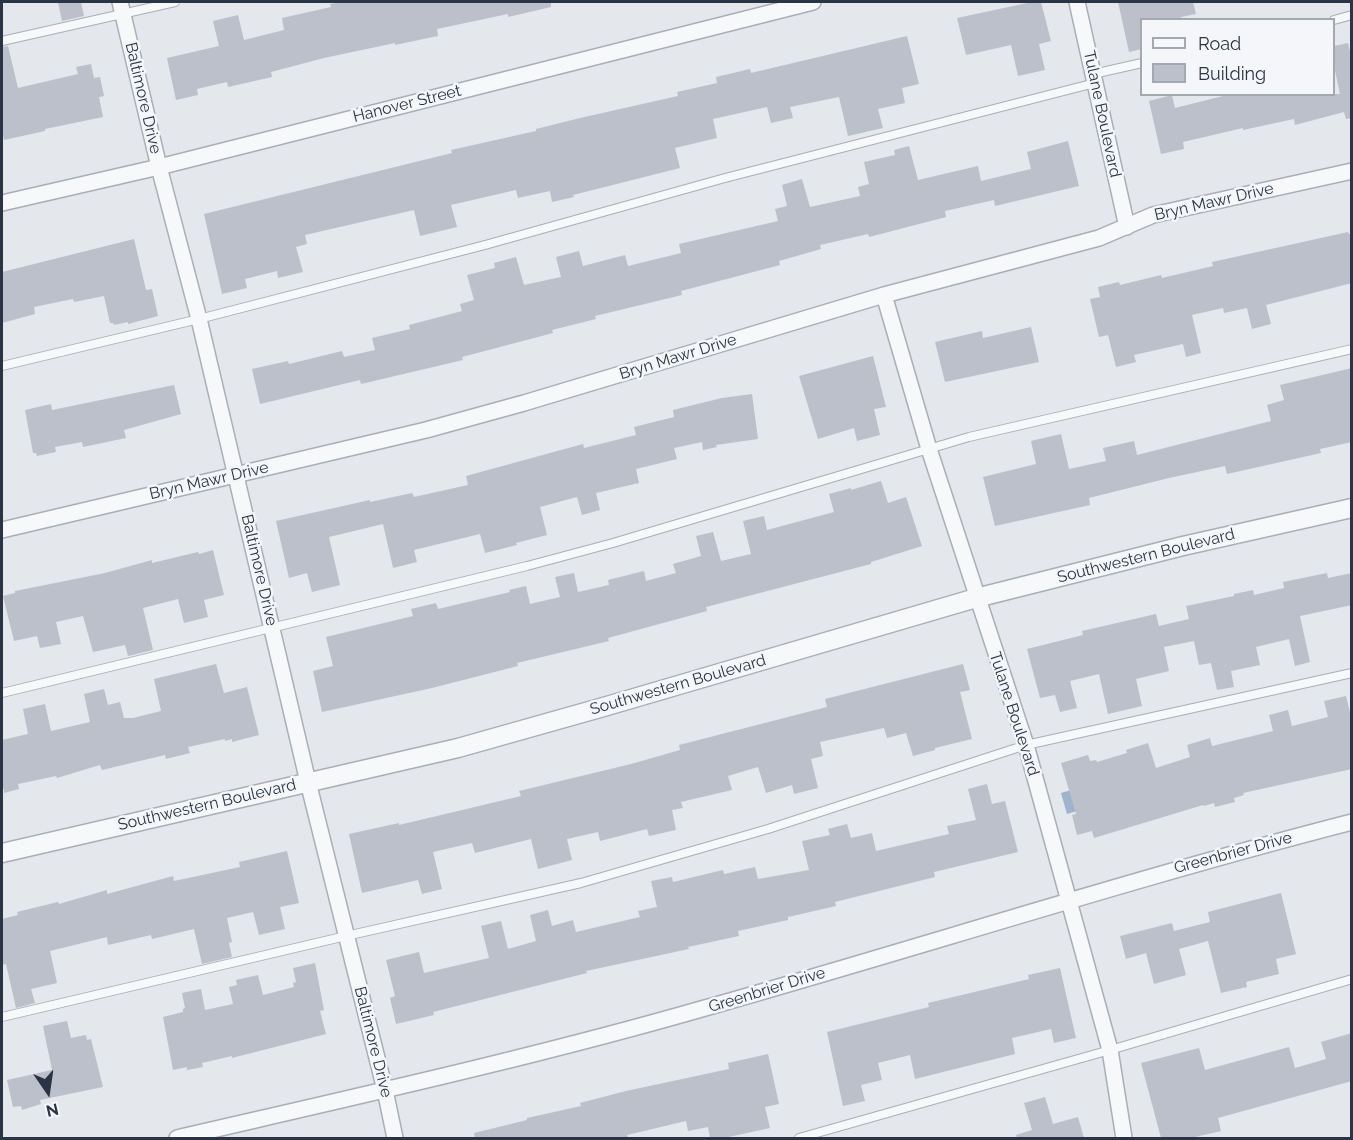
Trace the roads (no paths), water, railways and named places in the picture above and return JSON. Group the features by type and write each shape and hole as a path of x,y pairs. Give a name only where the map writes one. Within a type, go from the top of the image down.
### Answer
{"street":[{"name":"Hanover Street","path":"2,203 159,167 813,2"},
{"name":"Tulane Boulevard","path":"1077,2 1127,227"},
{"name":"Baltimore Drive","path":"122,7 395,1138"},
{"name":"Bryn Mawr Drive","path":"2,530 236,474 361,447 524,403 884,295 1100,238 1153,215 1352,171"},
{"name":"Tulane Boulevard","path":"884,295 976,598 1026,745 1110,1050 1124,1138"},
{"name":"Southwestern Boulevard","path":"2,854 458,748 976,598 1183,546 1352,508"},
{"name":"Greenbrier Drive","path":"177,1138 385,1090 707,1008 1220,856 1352,822"}],"lane":[{"path":"2,41 122,7 176,2"},
{"path":"1335,20 1352,15"},
{"path":"2,366 199,319 485,245 1094,79 1140,64"},
{"path":"2,693 485,577 613,543 969,437 1352,349"},
{"path":"2,1017 581,883 632,870 879,794 1026,745 1352,673"},
{"path":"799,1138 1352,979"}],"water":[{"path":"1078,788 1084,809 1067,814 1061,793"}]}
